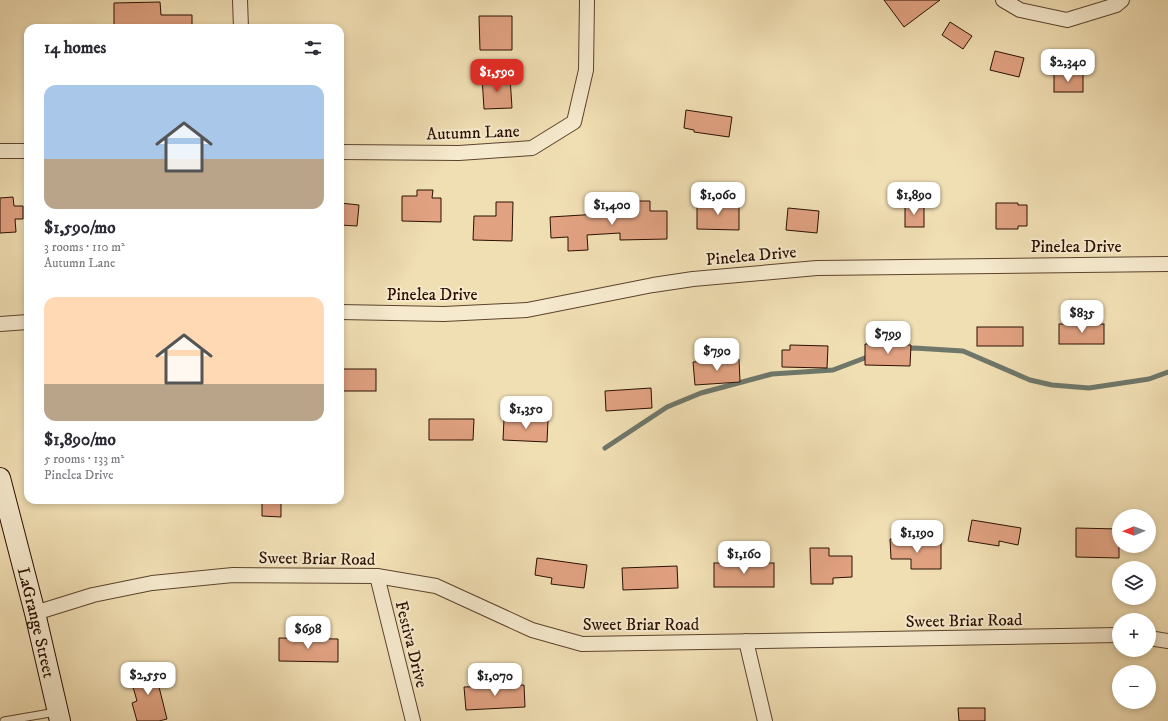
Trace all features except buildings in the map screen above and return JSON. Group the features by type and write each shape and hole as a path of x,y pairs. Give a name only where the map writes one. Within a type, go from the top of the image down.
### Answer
{"street":[{"path":"240,0 241,24"},
{"name":"Autumn Lane","path":"344,152 459,153 532,148 574,122 586,70 587,0"},
{"path":"1003,0 1020,10 1067,20 1116,5 1122,0"},
{"path":"0,151 24,151"},
{"name":"Pinelea Drive","path":"344,312 444,314 527,310 693,278 817,268 1168,264"},
{"path":"0,324 24,322"},
{"name":"LaGrange Street","path":"0,478 35,613 59,716"},
{"name":"Sweet Briar Road","path":"35,613 93,595 152,583 233,575 377,576 436,586 532,630 582,644 1112,635"},
{"name":"Festiva Drive","path":"377,576 413,721"},
{"path":"1156,639 1168,641"},
{"path":"746,641 765,721"}],"lane":[{"path":"7,721 59,716"}],"waterway":[{"path":"905,349 914,348 963,351 1030,380 1052,385 1089,388 1149,379 1168,372"},
{"path":"605,448 667,407 701,393 772,374 833,370 870,356"}]}
